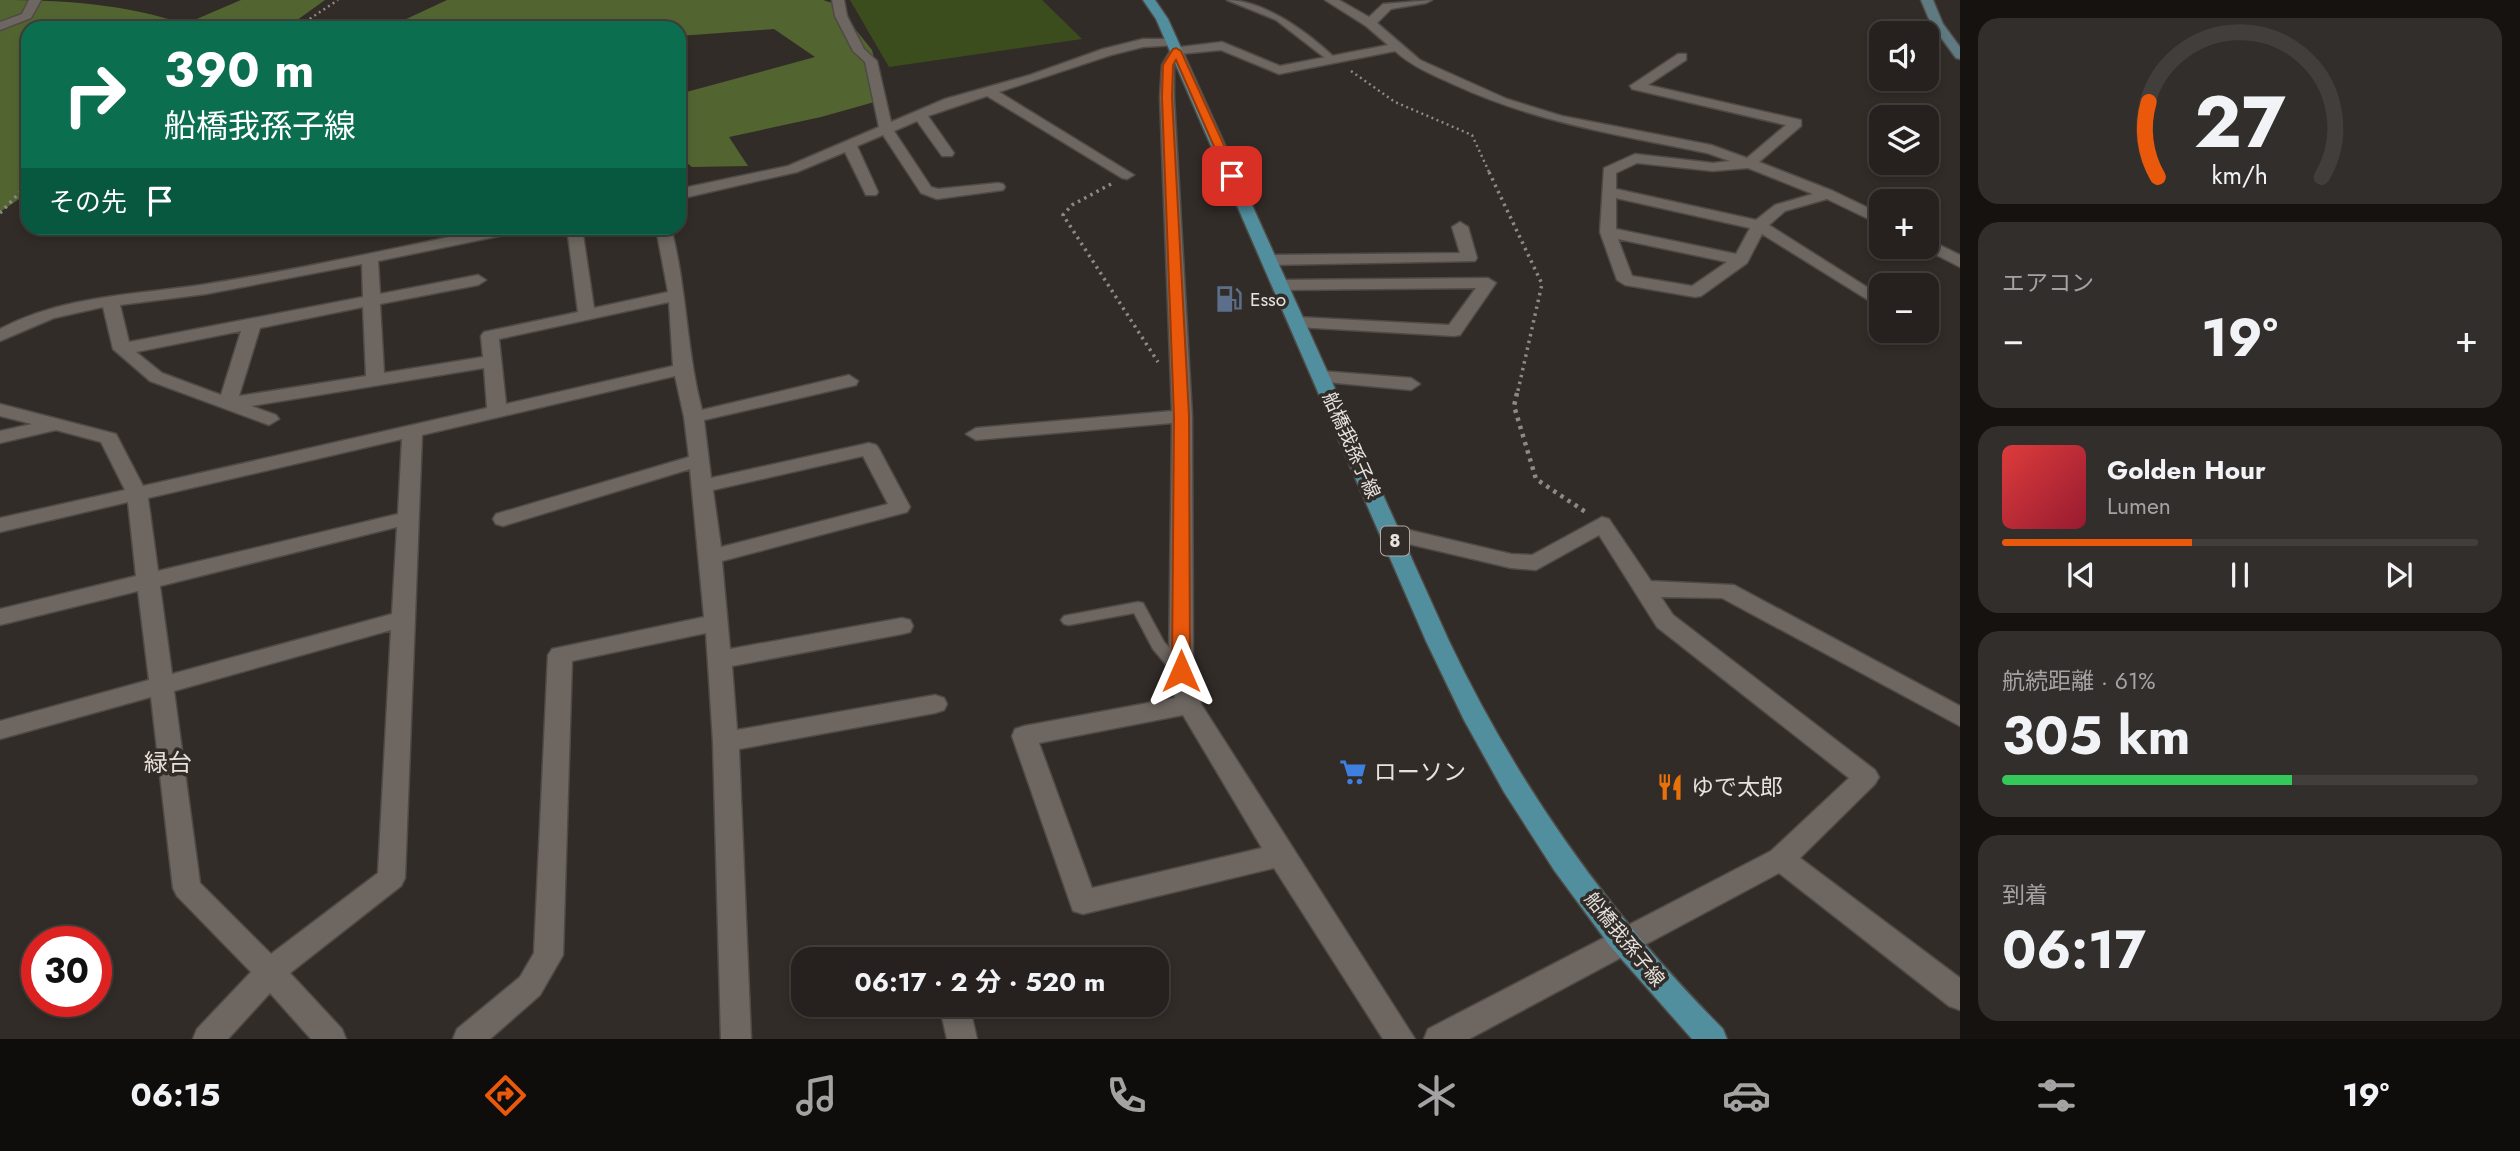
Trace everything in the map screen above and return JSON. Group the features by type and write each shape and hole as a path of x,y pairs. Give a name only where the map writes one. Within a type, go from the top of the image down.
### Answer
{"main road":[{"name":"船橋我孫子線","path":"1149,0 1174,46 1392,533 1421,606 1490,747 1541,827 1625,944 1712,1039"}],"street":[{"path":"0,26 27,16 35,0"},
{"path":"838,0 841,16 859,51 871,61 886,129 926,190 937,194 998,187"},
{"path":"1331,0 1370,23 1416,63 1502,102 1560,121 1711,149 1828,194 1869,214"},
{"path":"1370,23 1387,6 1426,0"},
{"path":"1927,0 1937,24 1960,55"},
{"path":"686,192 792,169 950,102 1143,43 1222,46 1279,70 1396,47"},
{"path":"1174,46 1168,65 1167,97 1181,407 1181,671 1189,705 1280,855 1400,1039"},
{"path":"1682,57 1637,86 1796,123 1748,164 1713,167 1635,158 1609,171 1608,233 1625,280 1695,292 1741,260 1759,225 1780,208 1828,194"},
{"path":"988,91 1126,175"},
{"path":"919,114 947,153"},
{"path":"849,144 871,192"},
{"path":"1608,192 1759,225 1869,295"},
{"path":"1270,260 1469,258 1460,227"},
{"path":"1608,233 1741,260"},
{"path":"0,336 22,322 75,306 206,289 479,235"},
{"path":"575,235 587,315"},
{"path":"665,235 677,295 682,369 694,417 711,557 726,742 736,1039"},
{"path":"1939,251 1960,262"},
{"path":"370,257 374,300 375,380"},
{"path":"122,349 478,280"},
{"path":"1281,285 1488,283 1454,331 1297,322"},
{"path":"497,413 490,336 677,295"},
{"path":"111,303 122,349 156,377 269,419"},
{"path":"227,404 252,324"},
{"path":"227,404 492,361"},
{"path":"0,525 682,369"},
{"path":"1321,377 1411,384"},
{"path":"694,417 849,381"},
{"path":"976,434 1181,407"},
{"path":"0,410 109,438 137,494 187,888 331,1039"},
{"path":"0,436 59,424"},
{"path":"208,1039 270,972 391,878 412,432"},
{"path":"703,486 869,449 900,507 711,557"},
{"path":"503,519 699,460"},
{"path":"0,617 408,518"},
{"path":"1392,533 1511,561 1536,563 1602,524 1665,621 1866,778 1782,859 1625,944 1439,1039"},
{"path":"1644,589 1726,590 1960,717"},
{"path":"0,730 403,619"},
{"path":"468,1039 530,986 548,955 559,655 716,623"},
{"path":"719,660 902,626"},
{"path":"726,742 934,704"},
{"path":"1189,705 1024,736 1083,901 1280,855"},
{"path":"1782,859 1960,996"},
{"path":"957,1017 962,1039"}],"lane":[{"path":"1231,0 1279,18 1332,59"},
{"path":"1069,620 1138,607 1158,645 1181,671"}],"path":[{"path":"306,21 338,0"},
{"path":"1126,175 1072,205 1063,215 1181,407"},
{"path":"0,213 11,206 21,187"}],"green space":[{"path":"0,0 94,4 175,21 21,21 21,198 0,212"},
{"path":"241,0 325,0 296,21 192,21"},
{"path":"447,0 823,0 835,4 872,50 885,99 821,117 729,137 748,166 692,167 686,162 686,92 815,57 774,29 686,35 686,21 402,21"},
{"path":"850,0 1042,0 1082,39 889,67"}],"place":[{"name":"Esso","path":"1229,299"},
{"name":"ローソン","path":"1353,772"},
{"name":"ゆで太郎","path":"1670,787"}],"district":[{"name":"緑台","path":"168,763"}],"route":[{"path":"1181,671 1182,416 1167,97 1168,65 1176,51 1232,176"}]}
